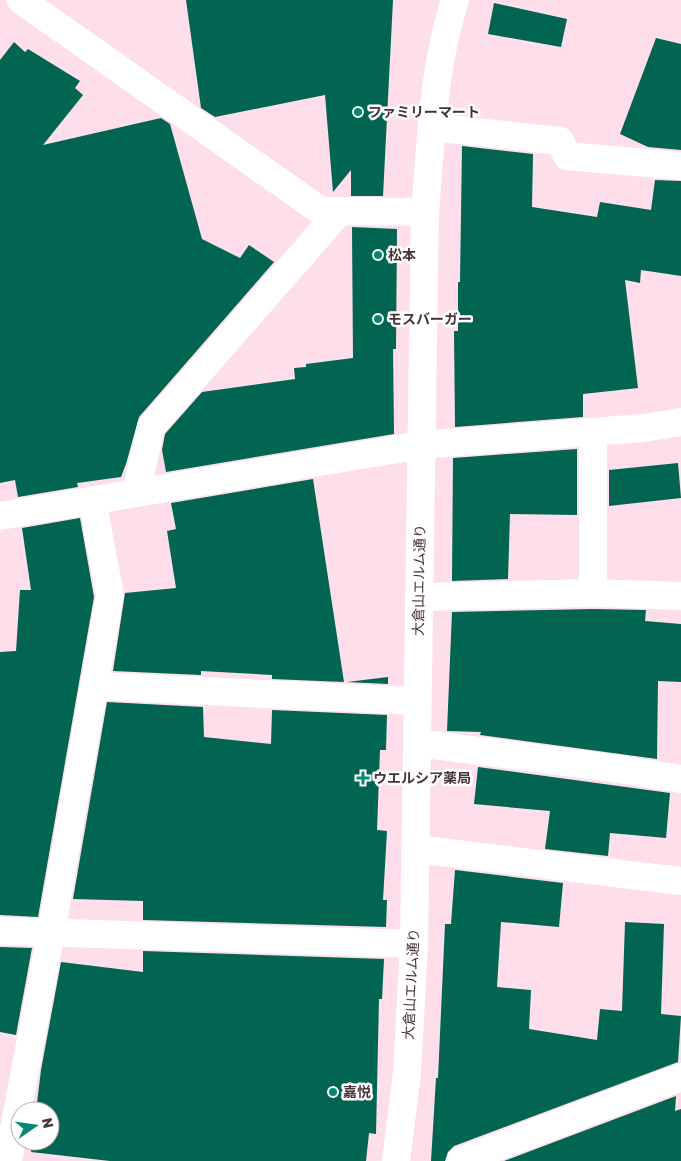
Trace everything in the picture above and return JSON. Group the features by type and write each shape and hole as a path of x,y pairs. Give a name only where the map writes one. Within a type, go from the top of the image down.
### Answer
{"street":[{"path":"21,0 322,211 425,212"},
{"name":"大倉山エルム通り","path":"396,1161 407,1073 414,944 425,212 432,127 446,28 455,0"},
{"path":"432,127 560,141 567,156 680,166"},
{"path":"136,492 151,427 340,212"},
{"path":"0,516 421,445 643,428 681,422"},
{"path":"593,593 594,432"},
{"path":"8,1161 52,933 110,595 92,500"},
{"path":"419,597 593,593 681,596"},
{"path":"94,686 417,701"},
{"path":"417,743 619,769 681,779"},
{"path":"415,849 681,881"},
{"path":"0,931 414,944"},
{"path":"460,1161 681,1077"}],"building":[{"path":"186,0 393,0 383,196 351,196 351,170 333,192 325,95 215,117 201,108"},
{"path":"494,3 567,19 561,47 488,34"},
{"path":"656,38 681,44 681,150 648,147 620,134"},
{"path":"14,42 25,52 28,49 80,81 75,88 83,95 43,145 161,118 170,124 202,239 240,258 249,245 274,262 139,417 121,477 77,483 78,487 18,497 15,480 0,483 0,60"},
{"path":"462,146 533,154 532,207 597,217 600,202 651,210 655,180 681,181 681,276 641,270 640,283 625,280 638,388 583,394 583,417 455,427 454,331 458,331"},
{"path":"352,227 397,229 396,349 393,349 394,434 166,472 162,450 165,434 202,392 295,379 294,368 306,367 306,364 353,358"},
{"path":"577,449 577,515 510,514 508,579 452,581 453,458"},
{"path":"678,463 681,498 609,506 609,470"},
{"path":"313,479 344,682 272,679 272,675 201,671 201,675 113,671 125,593 176,588 167,531 176,529 171,503"},
{"path":"80,518 94,597 38,917 0,915 0,652 16,651 20,590 31,590 22,528"},
{"path":"593,609 646,610 645,621 681,624 681,682 658,681 657,759 480,735 481,732 447,731 452,612"},
{"path":"388,677 388,684 347,682"},
{"path":"107,702 203,707 204,737 271,744 272,710 387,715 386,750 380,750 377,830 387,831 383,900 387,900 386,927 143,920 143,901 73,899"},
{"path":"478,767 670,793 666,838 610,833 608,856 545,849 550,811 474,804"},
{"path":"455,870 563,883 559,927 501,922 497,987 531,990 529,1029 597,1040 600,1009 622,1011 625,922 664,924 661,1014 681,1016 678,1062 454,1146 448,1152 445,1161 431,1161 436,1078 438,1078 445,924 451,924"},
{"path":"0,947 32,948 16,1035 0,1032"},
{"path":"143,951 384,959 382,999 379,999 376,1134 369,1133 366,1161 110,1161 31,1152 60,1151 60,1101 37,1101 41,1070 61,962 143,972"},
{"path":"676,1096 675,1111 681,1109 681,1161 504,1161"}],"place":[{"name":"ファミリーマート","path":"358,112"},
{"name":"松本","path":"378,255"},
{"name":"モスバーガー","path":"378,319"},
{"name":"ウエルシア薬局","path":"363,778"},
{"name":"嘉悦","path":"333,1092"}]}
